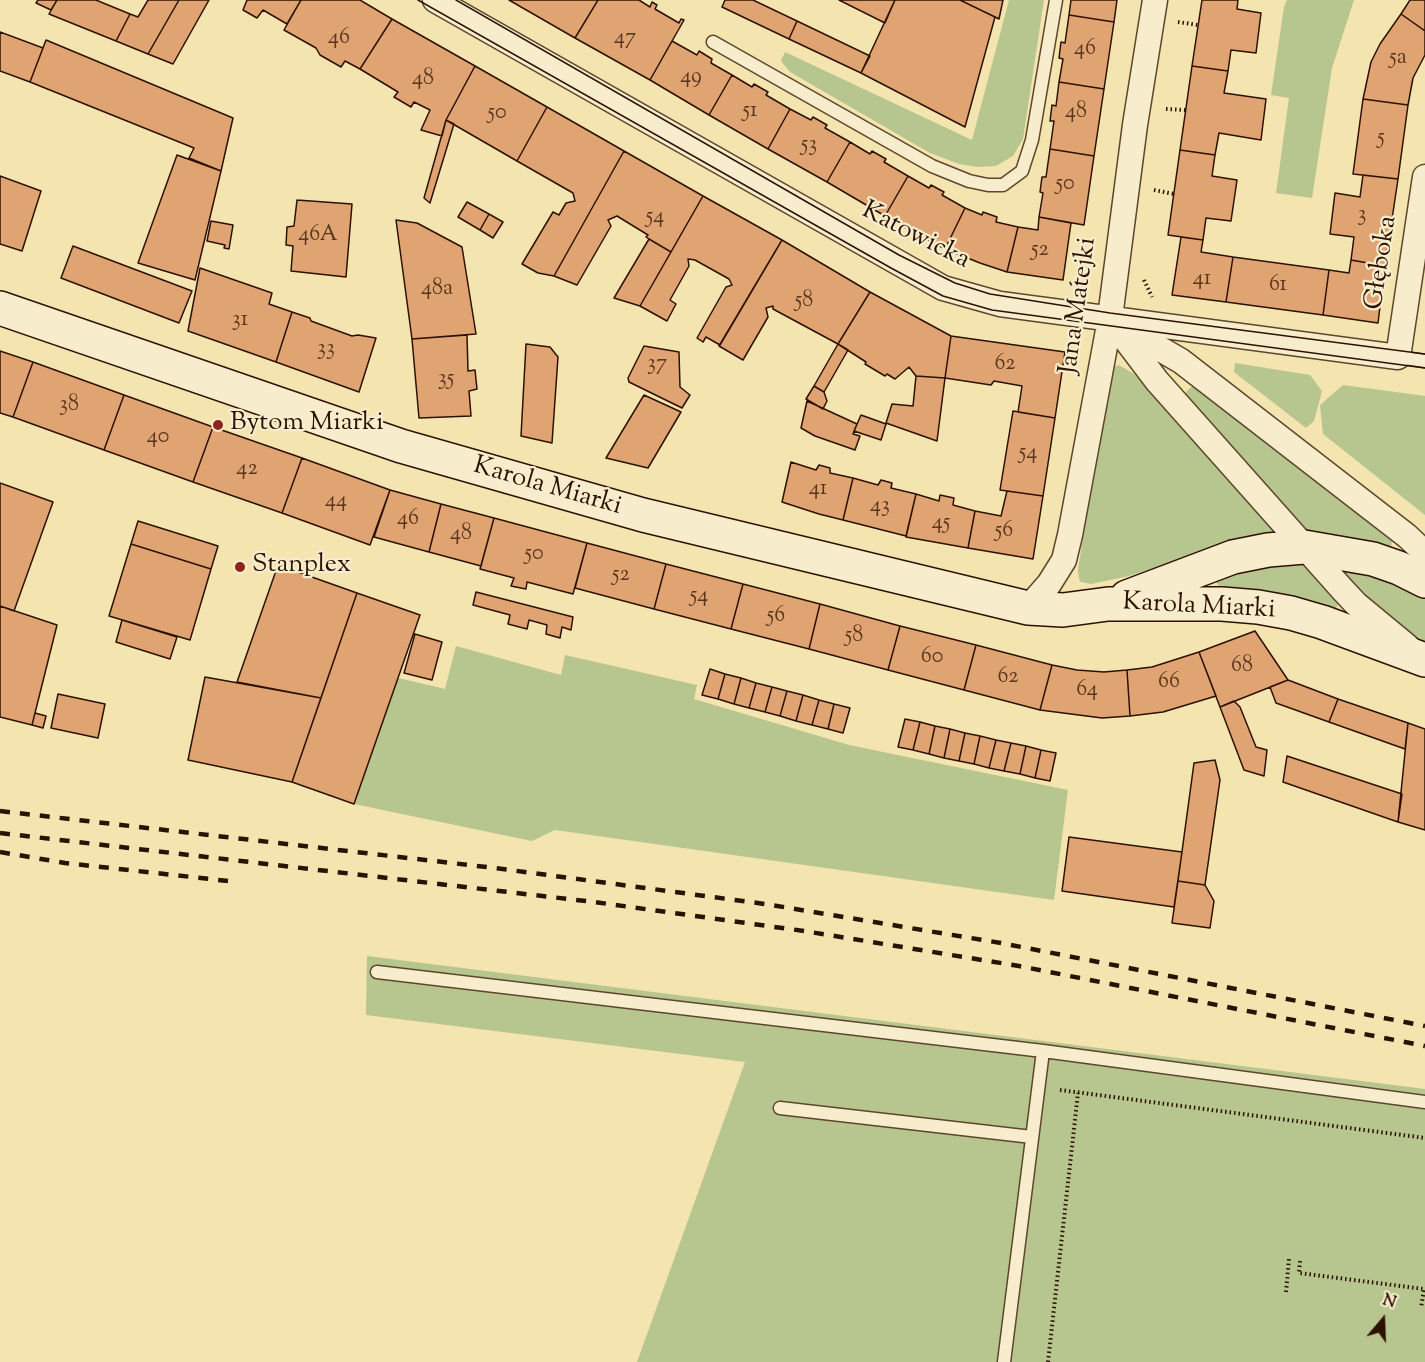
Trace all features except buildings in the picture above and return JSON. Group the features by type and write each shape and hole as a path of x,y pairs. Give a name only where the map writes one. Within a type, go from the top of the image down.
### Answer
{"main road":[{"name":"Karola Miarki","path":"0,308 401,446 606,505 1028,608 1064,610 1108,604 1202,604 1258,607 1322,622 1425,659"},
{"name":"Karola Miarki","path":"1108,604 1233,557 1268,550 1304,547 1373,559 1399,568 1425,581"}],"street":[{"name":"Katowicka","path":"435,0 943,288 1000,304 1398,357"},
{"name":"Jana Matejki","path":"1028,608 1049,584 1064,560 1110,319 1135,125 1155,0"},
{"name":"Głęboka","path":"1398,357 1425,177"},
{"path":"1110,319 1157,381 1356,604 1425,659"},
{"path":"1110,319 1181,361 1407,536 1425,553"}],"lane":[{"path":"713,42 932,166 969,181 1002,185 1022,171 1032,140 1056,0"},
{"name":"Katowicka","path":"1398,357 1425,361"},
{"path":"377,972 1043,1052 1425,1102"},
{"path":"1004,1362 1043,1052"},
{"path":"780,1108 1032,1137"}],"path":[{"path":"1173,21 1198,25"},
{"path":"1159,109 1186,110"},
{"path":"1148,189 1174,194"},
{"path":"1038,1087 1425,1138"},
{"path":"1048,1362 1078,1093"},
{"path":"1286,1292 1289,1259"},
{"path":"1300,1261 1299,1273 1424,1289 1421,1308"}],"green space":[{"path":"1009,0 1044,0 1023,139 1013,156 996,166 978,167 959,164 930,153 790,72 781,61 785,52 972,140"},
{"path":"1287,0 1354,0 1332,68 1312,198 1276,193 1289,98 1271,95"},
{"path":"1235,363 1310,375 1322,391 1314,421 1306,428 1234,372"},
{"path":"1119,365 1134,374 1274,531 1275,535 1214,548 1129,576 1091,584 1081,582 1078,570 1108,374 1111,368"},
{"path":"1343,385 1425,396 1425,515 1323,434 1320,405"},
{"path":"1191,387 1195,387 1392,541 1391,548 1309,534 1185,397"},
{"path":"1301,563 1333,598 1338,605 1335,610 1222,589 1216,581 1225,570"},
{"path":"1341,569 1363,569 1425,599 1425,641 1392,623 1371,605"},
{"path":"456,646 561,675 565,655 697,685 694,699 849,745 1068,790 1054,900 555,830 532,841 354,804 398,678 445,689"},
{"path":"367,956 1425,1089 1425,1362 637,1362 745,1062 366,1015"}],"tram line":[{"path":"418,0 943,296 992,310 1425,368"},
{"path":"456,0 899,255 955,283 990,294 1110,313 1425,354"}],"railway":[{"path":"0,811 495,868 765,904 1001,943 1425,1026"},
{"path":"0,833 594,902 804,931 1019,966 1425,1046"},
{"path":"0,852 65,863 228,881"}],"place":[{"name":"Bytom Miarki","path":"218,425"},
{"name":"Stanplex","path":"240,567"}]}
